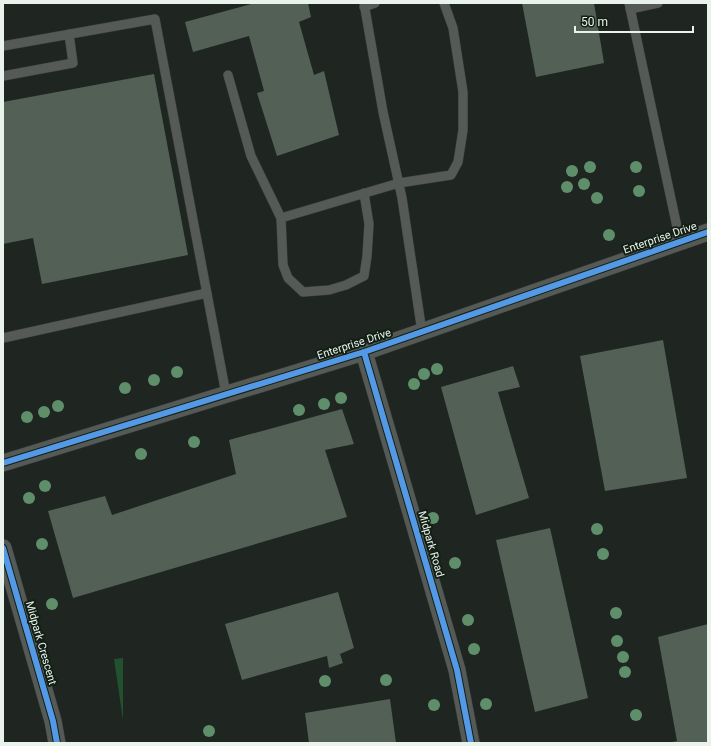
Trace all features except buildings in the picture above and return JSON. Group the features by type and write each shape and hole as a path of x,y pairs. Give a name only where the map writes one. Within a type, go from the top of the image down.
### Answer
{"street":[{"name":"Enterprise Drive","path":"3,463 364,352 708,232"},
{"name":"Midpark Road","path":"364,352 458,670 471,743"},
{"name":"Midpark Crescent","path":"3,548 53,721 57,743"}],"lane":[{"path":"375,3 364,5 399,183 422,332"},
{"path":"281,218 399,183 451,175 458,162 464,130 463,92 453,28 444,3"},
{"path":"658,3 629,6 680,242"},
{"path":"3,46 155,19 226,394"},
{"path":"3,76 73,63 69,34"},
{"path":"228,75 251,156 281,218 283,265 288,278 303,292 329,290 346,285 364,276 369,224 364,193"},
{"path":"3,338 207,293"}],"green space":[{"path":"123,658 123,720 114,659"}],"cycle path":[{"path":"3,463 364,352 708,232"},
{"path":"364,352 457,670 471,743"},
{"path":"3,548 53,721 57,743"}]}
